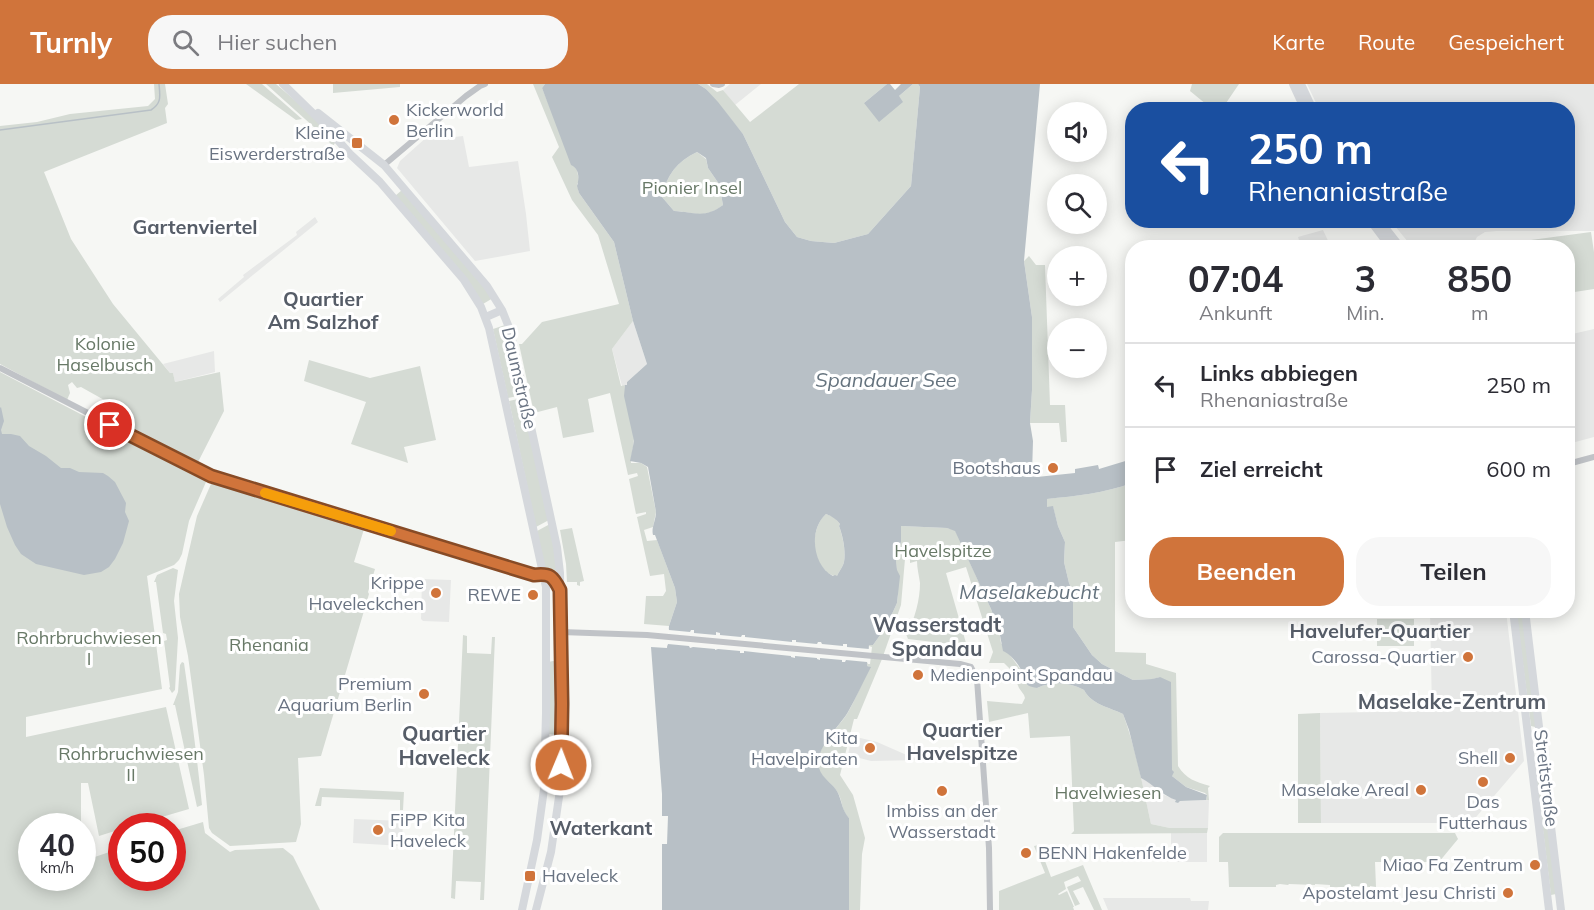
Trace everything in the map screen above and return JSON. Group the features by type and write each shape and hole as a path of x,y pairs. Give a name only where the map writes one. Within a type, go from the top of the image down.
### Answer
{"main road":[{"name":"Daumstraße","path":"283,84 384,165 487,286 502,310 510,330 559,561 561,632 559,799 551,852 536,910"},
{"path":"1293,84 1301,102"},
{"path":"1301,84 1309,102"},
{"name":"Daumstraße","path":"299,98 350,154 373,175 464,280 486,317 491,334 546,587 543,798 537,840 522,910"},
{"path":"373,175 384,165"},
{"path":"391,195 402,186"},
{"path":"1385,228 1395,240"},
{"path":"486,317 502,310"},
{"path":"544,574 554,579 560,590"},
{"name":"Streitstraße","path":"1514,618 1549,910"},
{"name":"Streitstraße","path":"1526,618 1561,910"},
{"path":"546,631 561,632"},
{"path":"546,658 561,659"}],"street":[{"path":"384,165 466,96 485,84"},
{"path":"713,84 722,84"},
{"path":"0,368 211,476 534,575 544,574"},
{"path":"1575,462 1594,458"},
{"path":"561,632 665,637 960,664 971,667 977,679 989,848 990,910"}],"shaded area":[{"path":"730,84 761,84 735,105 723,90"},
{"path":"1307,84 1594,84 1594,231 1497,231 1485,232 1476,240 1406,240 1397,228 1575,228 1575,102 1316,102"},
{"path":"428,136 429,140 463,136 469,167 518,161 530,251 475,261 397,168 400,161"},
{"path":"315,217 318,222 220,302 218,299 244,277 243,275 297,235 296,232"},
{"path":"1323,230 1328,240 1299,240 1298,237"},
{"path":"633,321 647,364 627,382 627,385 622,386 612,349"},
{"path":"1594,329 1594,437 1575,442 1575,333"},
{"path":"214,351 215,372 175,382 173,373 170,373 163,364"},
{"name":"Krippe Haveleckchen","path":"422,579 451,580 449,622 421,619"},
{"path":"1430,618 1507,618 1524,761 1471,823 1321,823 1320,713 1432,711"},
{"name":"Kita Havelpiraten","path":"852,736 877,742 918,760 871,761 848,755"},
{"path":"1141,778 1151,783 1164,795 1177,800 1177,803 1209,800 1208,828 1170,828 1151,824"},
{"name":"FiPP Kita Haveleck","path":"354,819 403,821 402,846 353,843"},
{"path":"1171,833 1207,833 1207,862 1171,862"},
{"path":"1103,898 1190,898 1191,901 1209,901 1208,910 1108,910"}],"green space":[{"name":"Kolonie Haselbusch","path":"154,84 165,84 168,104 165,108 167,123 44,172 71,239 113,304 170,373 173,373 175,382 220,372 224,411 196,466 103,419 107,412 106,401 81,387 77,388 72,382 68,385 70,393 67,400 0,364 0,126 37,122 70,114 148,106 155,99"},
{"path":"246,84 262,84 302,119 296,120"},
{"path":"266,84 276,84 319,121 335,143 333,146 315,128"},
{"path":"333,84 400,84 400,87 333,93"},
{"path":"533,84 545,84 542,88 577,170 579,193 614,242 633,321 612,349 621,386 625,385 633,431 631,463 641,463 647,467 656,512 653,527 644,530 647,541 657,540 675,588 677,602 669,626 644,624 646,596 663,596 666,591 664,574 650,576 637,517 646,512 636,514 629,479 638,476 637,473 628,475 610,393 588,399 594,432 563,438 557,407 534,413 519,344 522,344 542,322 619,304 598,235 572,200 552,157 559,147"},
{"path":"698,84 707,84 717,92 723,90 750,122 799,84 887,84 864,103 899,96 913,84 918,84 920,87 911,186 868,234 834,243 797,237 785,222 743,134 706,89"},
{"path":"1192,84 1239,84 1227,102 1203,102 1190,91"},
{"name":"Pionier Insel","path":"697,152 706,159 708,168 719,184 723,205 705,214 674,211 662,197 666,182 678,165"},
{"path":"402,190 493,298 483,304 468,281 395,196"},
{"path":"1591,232 1594,252 1594,289 1575,292 1575,240 1531,240"},
{"path":"1029,256 1036,265 1045,265 1047,378 1049,378 1050,405 1065,405 1067,442 1061,442 1059,423 1030,423 1032,317 1024,261"},
{"path":"505,325 522,395 508,398 493,329"},
{"path":"309,360 370,378 420,366 436,440 404,447 408,463 351,444 366,402 304,381"},
{"path":"0,372 205,479 206,482 189,521 179,560 174,565 147,576 162,689 26,717 26,737 166,707 189,809 175,813 108,813 108,833 99,836 88,783 81,783 81,813 18,813 18,891 96,891 96,857 108,852 108,891 186,891 186,827 203,822 205,833 230,852 283,848 293,856 320,910 0,910"},
{"path":"522,398 549,520 536,527 509,401"},
{"name":"Rhenania","path":"213,482 364,529 354,562 375,569 321,756 298,758 301,824 296,842 230,846 212,833 209,828 188,656 180,617 179,594 197,516"},
{"path":"1125,485 1125,541 1115,542 1115,652 1146,653 1146,664 1176,673 1178,766 1192,779 1210,786 1208,788 1209,800 1206,800 1205,793 1186,787 1172,776 1160,677 1133,680 1102,664 1092,655 1073,627 1075,596 1064,562 1065,542 1053,507 1047,507 1046,499 1101,492"},
{"path":"826,514 834,517 840,524 844,544 844,562 837,576 825,572 815,550 816,530"},
{"path":"550,524 556,554 557,580 545,569 537,531"},
{"path":"901,526 955,530 991,609 1001,643 1021,670 1023,679 1037,688 1055,683 1078,687 1096,702 1123,714 1151,824 1170,828 1208,828 1207,833 1071,834 1074,831 1070,736 1030,738 1028,713 989,722 987,701 1022,704 1025,698 1012,671 1004,663 989,663 993,652 966,567 946,573 966,643 959,645 908,639 906,634 916,609 920,583 917,561 910,563 910,558 905,559 901,605 882,659 857,719 854,719 840,775 853,795 865,838 862,854 860,910 849,910 849,818 836,789 819,771 818,760 823,746 850,708 870,667 867,666 869,644 873,645 886,627 897,603 896,561 897,550 901,542"},
{"path":"572,528 584,581 580,582 580,586 577,582 567,582 560,530"},
{"path":"173,568 178,570 174,601 178,638 175,690 172,693 169,688 164,641 167,640 166,634 163,633 156,582 154,582 157,575"},
{"path":"1517,618 1523,618 1536,725 1531,726"},
{"path":"1377,619 1414,619 1414,646 1377,646"},
{"path":"463,635 467,636 467,653 491,654 492,637 495,637 484,900 480,900 481,882 456,881 455,899 451,898"},
{"path":"182,662 189,698 202,805 197,807 175,705 173,705 178,692"},
{"path":"548,662 558,662 559,735 548,734"},
{"path":"1320,713 1321,823 1298,823 1298,714"},
{"path":"1543,780 1556,894 1551,895 1537,781"},
{"path":"320,788 404,792 403,810 400,810 400,800 322,797 321,806 315,806"},
{"path":"1223,833 1455,833 1458,839 1439,862 1375,862 1376,887 1280,884 1276,887 1229,887 1228,862 1219,862 1219,837"},
{"path":"1039,845 1051,877 1083,865 1102,910 1094,910 1083,887 1073,891 1080,904 1075,906 1067,887 1081,881 1078,876 1064,882 1066,889 1058,894 1067,891 1074,910 999,910 999,891 1045,873 1034,846"}],"water":[{"name":"Spandauer See","path":"545,84 698,84 718,102 743,134 785,222 797,237 834,243 868,234 911,186 920,87 918,84 1040,84 1024,261 1032,317 1030,423 1033,441 1032,473 1036,473 1037,477 1075,473 1075,469 1098,465 1099,469 1125,461 1125,485 1101,492 1047,499 1047,507 1053,506 1065,542 1064,562 1075,596 1073,627 1092,655 1102,664 1133,680 1160,677 1171,682 1172,770 1174,772 1172,776 1186,787 1207,795 1206,800 1175,802 1176,800 1141,778 1123,714 1096,702 1084,690 1073,685 1055,683 1037,688 1027,684 1018,664 1003,651 999,630 991,609 955,531 947,528 901,526 901,542 897,550 896,561 900,576 897,603 886,627 873,645 869,645 867,666 871,667 848,712 828,738 818,761 821,772 836,790 849,818 849,910 662,910 662,844 667,844 668,816 662,816 651,647 667,648 669,626 677,602 675,588 655,535 653,535 656,512 648,467 630,461 634,441 624,396 625,385 647,364 633,321 614,242 579,193 577,172 571,165 542,88","holes":["697,152 706,158 708,168 719,184 723,205 705,213 674,211 662,197 666,182 673,170","826,514 840,524 845,554 843,566 837,576 826,571 817,556 815,547 820,521"]},
{"path":"887,84 895,90 901,84 913,84 899,96 903,102 879,122 864,103"},
{"path":"1,407 4,421 2,434 20,436 29,446 61,468 70,468 79,472 103,473 115,482 126,503 125,512 129,521 123,543 109,567 101,572 84,575 36,564 21,554 7,527 0,504"}],"pier":[{"path":"666,628 690,632 694,630 694,633 716,635 716,632 720,635 741,637 745,635 745,637 792,642 796,640 796,642 817,644 821,642 843,646 847,644 847,647 869,649 869,646 872,647 870,664 744,651 740,653 740,651 690,648 668,644 664,646"}],"waterway":[{"path":"0,130 151,110 159,102 159,84"}],"slow traffic":[{"path":"265,493 391,531"}],"place":[{"name":"Kickerworld Berlin","path":"394,120"},
{"name":"Kleine Eiswerderstraße","path":"357,143"},
{"name":"Bootshaus","path":"1053,468"},
{"name":"Krippe Haveleckchen","path":"436,593"},
{"name":"REWE","path":"533,595"},
{"name":"Carossa-Quartier","path":"1468,657"},
{"name":"Medienpoint Spandau","path":"918,675"},
{"name":"Premium Aquarium Berlin","path":"424,694"},
{"name":"Kita Havelpiraten","path":"870,748"},
{"name":"Shell","path":"1510,758"},
{"name":"Das Futterhaus","path":"1483,782"},
{"name":"Maselake Areal","path":"1421,790"},
{"name":"Imbiss an der Wasserstadt","path":"942,791"},
{"name":"FiPP Kita Haveleck","path":"378,830"},
{"name":"BENN Hakenfelde","path":"1026,853"},
{"name":"Miao Fa Zentrum","path":"1535,865"},
{"name":"Haveleck","path":"530,876"},
{"name":"Apostelamt Jesu Christi","path":"1508,893"}],"district":[{"name":"Gartenviertel","path":"195,227"},
{"name":"Quartier Am Salzhof","path":"323,310"},
{"name":"Havelufer-Quartier","path":"1380,631"},
{"name":"Wasserstadt Spandau","path":"937,637"},
{"name":"Maselake-Zentrum","path":"1452,702"},
{"name":"Quartier Havelspitze","path":"962,742"},
{"name":"Quartier Haveleck","path":"444,746"},
{"name":"Waterkant","path":"601,828"}],"route":[{"path":"110,425 211,476 534,575 547,574 554,579 560,590 561,765"}],"park label":[{"name":"Havelspitze","path":"943,551"},
{"name":"Rohrbruchwiesen I","path":"89,648"},
{"name":"Rohrbruchwiesen II","path":"131,764"},
{"name":"Havelwiesen","path":"1108,793"}],"water label":[{"name":"Maselakebucht","path":"1029,592"}]}
